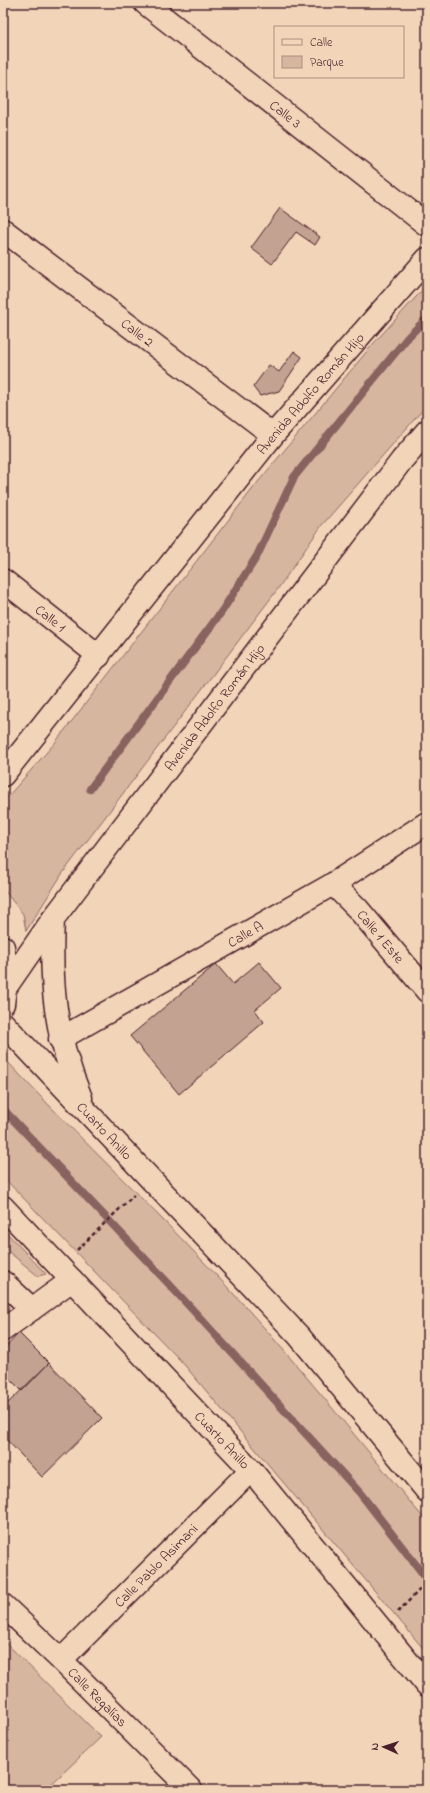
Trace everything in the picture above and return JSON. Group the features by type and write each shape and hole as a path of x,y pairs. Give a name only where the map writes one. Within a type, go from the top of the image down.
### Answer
{"main road":[{"name":"Calle 3","path":"144,3 427,225"},
{"name":"Calle 2","path":"3,230 273,434"},
{"name":"Avenida Adolfo Román Hijo","path":"3,775 99,656 273,434 427,259"},
{"name":"Avenida Adolfo Román Hijo","path":"5,995 53,919 402,460 427,431"},
{"name":"Calle 1","path":"3,580 99,656"},
{"name":"Calle A","path":"60,1039 333,884 427,823"},
{"name":"Calle 1 Este","path":"333,884 358,909 427,991"},
{"path":"53,919 51,959 55,1014 60,1039 71,1075 86,1110"},
{"path":"3,946 7,972 5,995"},
{"name":"Cuarto Anillo","path":"3,1023 299,1336 427,1491"},
{"name":"Cuarto Anillo","path":"3,1207 251,1470 427,1685"},
{"path":"3,1330 72,1280"},
{"path":"3,1282 32,1309"},
{"name":"Calle Pablo Asimani","path":"61,1660 251,1470"},
{"name":"Calle Regalías","path":"3,1605 61,1660 191,1790"}],"path":[{"path":"97,1230 117,1211"},
{"path":"381,1630 427,1582"}],"green space":[{"path":"427,285 427,405 322,525 277,590 62,874 26,931 23,914 3,889 3,802 54,744 258,482 373,344"},
{"path":"3,1057 214,1272 267,1331 427,1522 427,1653 181,1361 3,1177"},
{"path":"3,1229 46,1274 38,1276 3,1247"},
{"path":"3,1640 101,1737 45,1790 3,1790"}],"building":[{"path":"280,208 320,237 315,245 296,232 272,264 251,248"},
{"path":"294,351 302,357 279,391 260,396 253,387 269,365 279,372"},
{"path":"259,962 281,988 255,1010 264,1022 179,1094 130,1036 216,964 233,984"},
{"path":"19,1333 49,1363 22,1391 3,1372 3,1350"},
{"path":"49,1363 102,1418 42,1477 3,1436 3,1408"}],"waterway":[{"path":"90,789 222,611 257,556 294,477 408,337 427,318"},
{"path":"3,1109 169,1284 360,1493 427,1579"}]}
